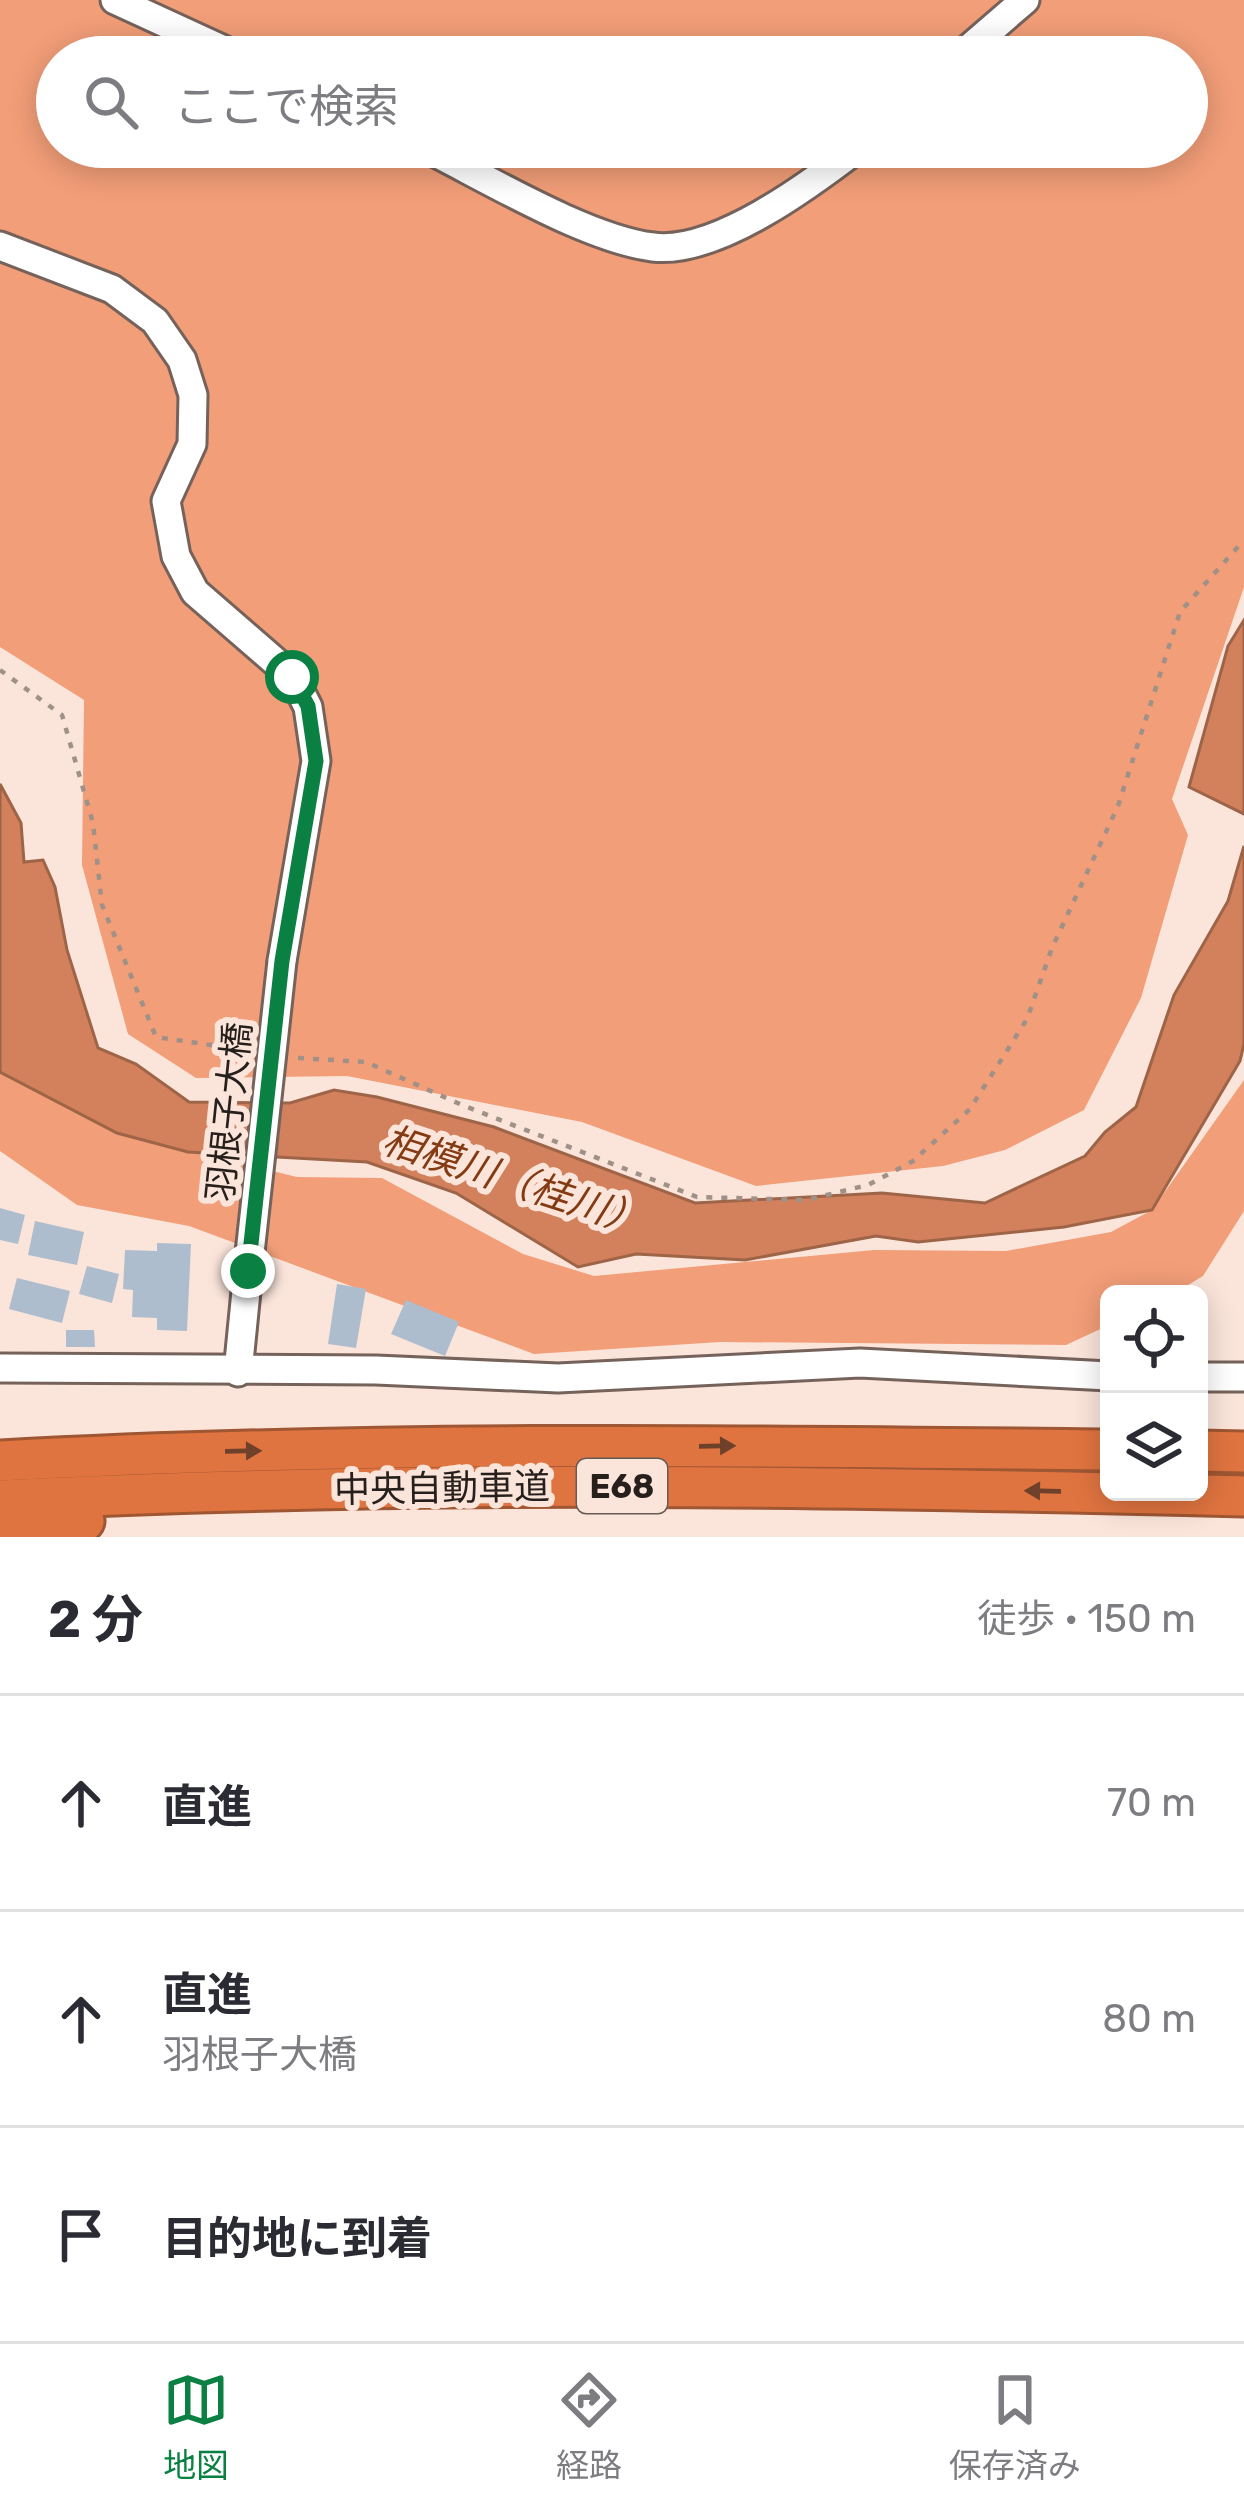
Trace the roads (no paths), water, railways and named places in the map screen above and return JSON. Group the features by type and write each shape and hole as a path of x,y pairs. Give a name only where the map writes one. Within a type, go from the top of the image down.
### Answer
{"highway":[{"name":"中央自動車道","path":"0,1461 157,1452 720,1446 1100,1450"},
{"path":"0,1449 157,1452"},
{"path":"1208,1451 1244,1452"},
{"name":"中央自動車道","path":"0,1500 424,1487 744,1486 1244,1496"},
{"path":"0,1529 424,1487"}],"street":[{"path":"115,0 196,36"},
{"path":"983,36 1025,0"},
{"path":"467,168 609,237 658,248 717,237 764,213 829,168"},
{"name":"羽根子大橋","path":"0,246 112,289 155,321 182,360 193,394 191,444 166,501 176,556 195,592 292,677 308,706 316,761 282,961 238,1372"},
{"path":"0,1369 376,1370 558,1378 860,1364 1100,1376"},
{"path":"1208,1376 1244,1377"}],"water":[{"path":"1244,620 1244,814 1189,787 1228,646"},
{"name":"相模川（桂川）","path":"0,784 21,823 24,862 43,860 55,887 67,950 98,1048 136,1064 189,1102 290,1103 334,1090 377,1097 494,1127 695,1203 882,1193 985,1203 1085,1156 1136,1107 1174,995 1228,901 1244,846 1244,1044 1240,1061 1152,1210 1064,1227 918,1242 876,1236 745,1260 636,1254 578,1267 456,1193 367,1162 188,1152 117,1133 0,1072"}]}
